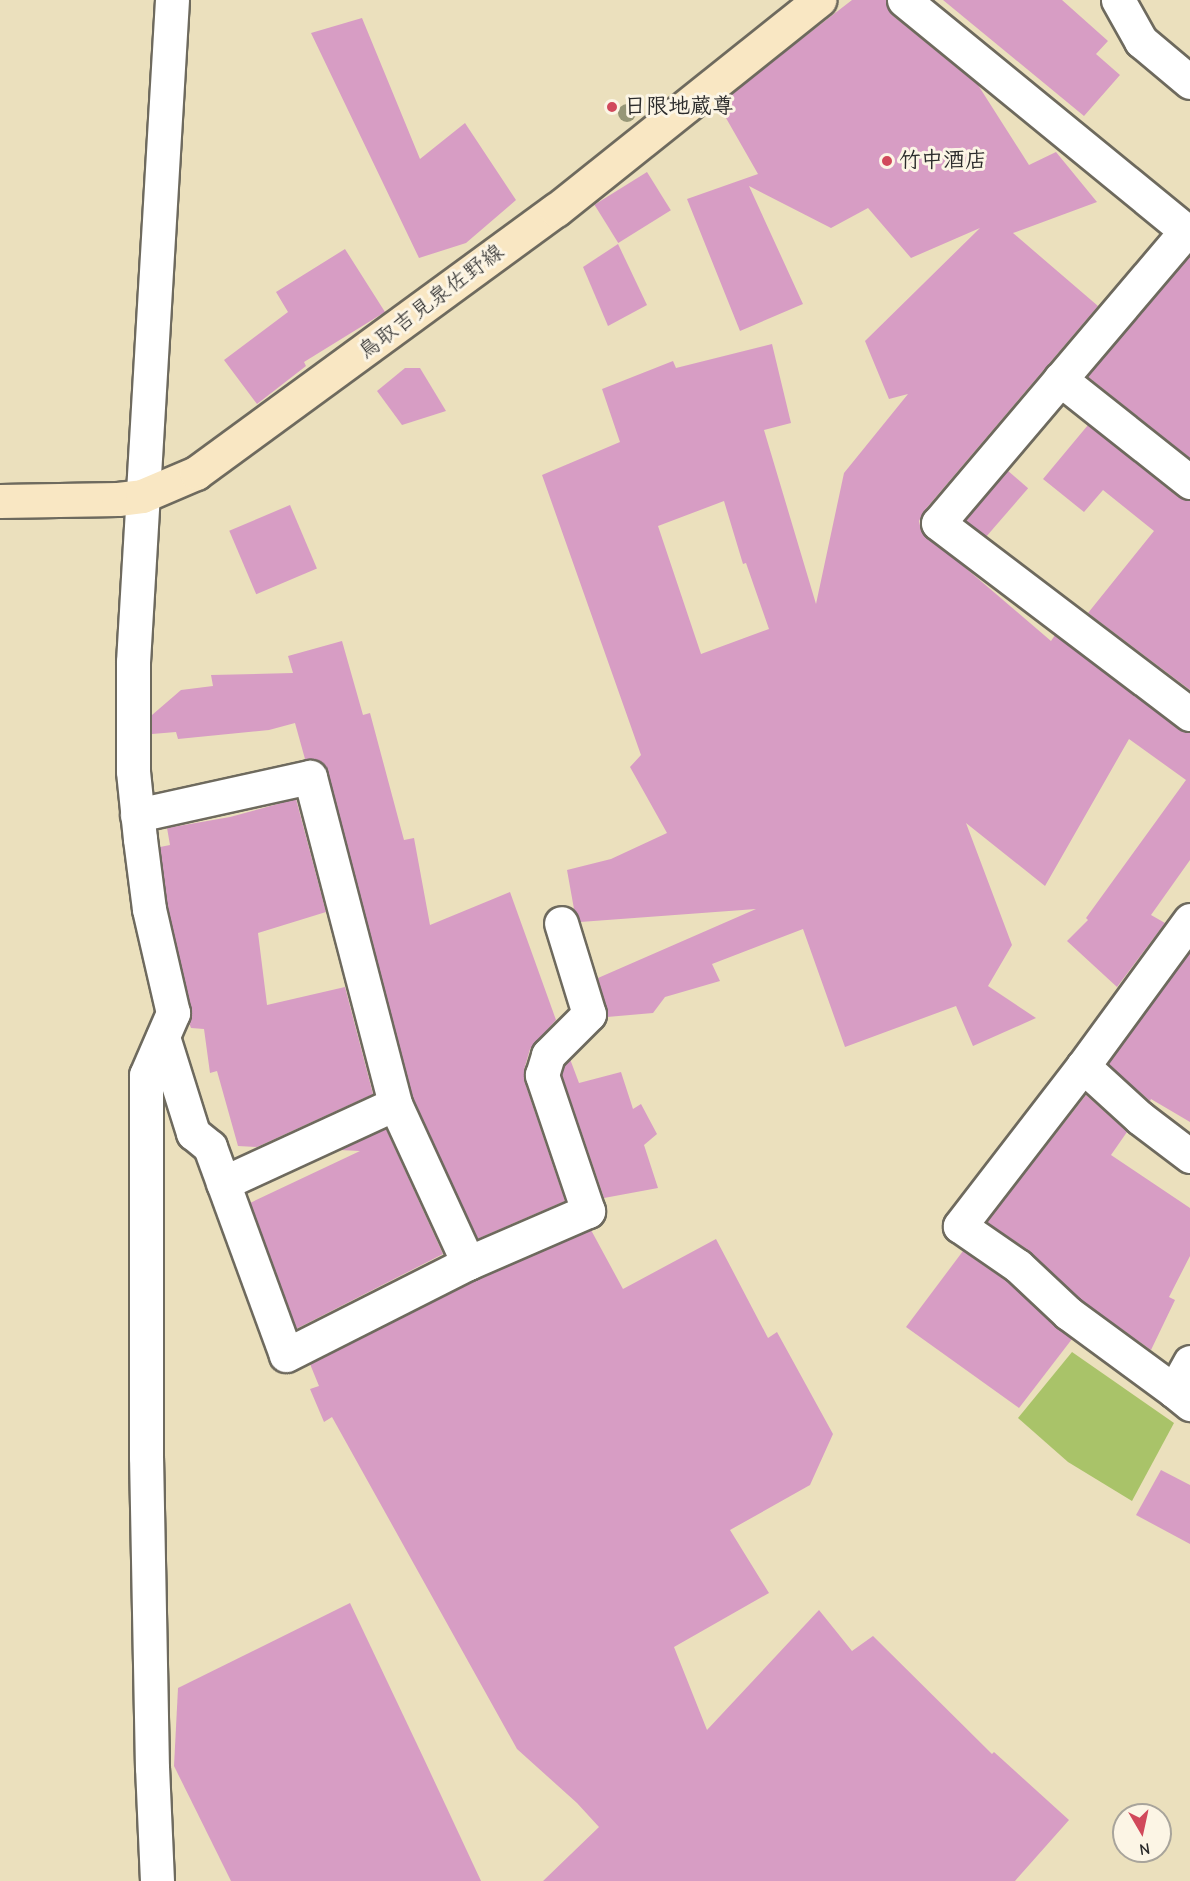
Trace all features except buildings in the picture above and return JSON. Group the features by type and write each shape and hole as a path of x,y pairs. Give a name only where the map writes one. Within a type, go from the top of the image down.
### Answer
{"main road":[{"name":"鳥取吉見泉佐野線","path":"0,501 130,497 196,473 294,404 556,210 819,0"}],"street":[{"path":"157,1881 152,1768 146,1469 146,1074 173,1013 149,909 133,771 130,497 172,0"},
{"path":"904,0 1188,232 938,523 1190,714"},
{"path":"1118,0 1141,41 1190,82"},
{"path":"1060,379 1190,482"},
{"path":"137,815 310,777 395,1104 468,1263"},
{"path":"1190,920 1083,1066 960,1226 1018,1266 1068,1313 1182,1398 1190,1362"},
{"path":"162,1036 193,1133 210,1147 286,1355 468,1263 588,1212 542,1075 548,1055 588,1014 561,923"},
{"path":"1083,1066 1140,1118 1190,1156"},
{"path":"223,1183 395,1104"}],"green space":[{"path":"1072,1352 1174,1423 1132,1501 1068,1462 1018,1418"}],"place":[{"name":"日限地蔵尊","path":"612,107"},
{"name":"竹中酒店","path":"887,161"}]}
